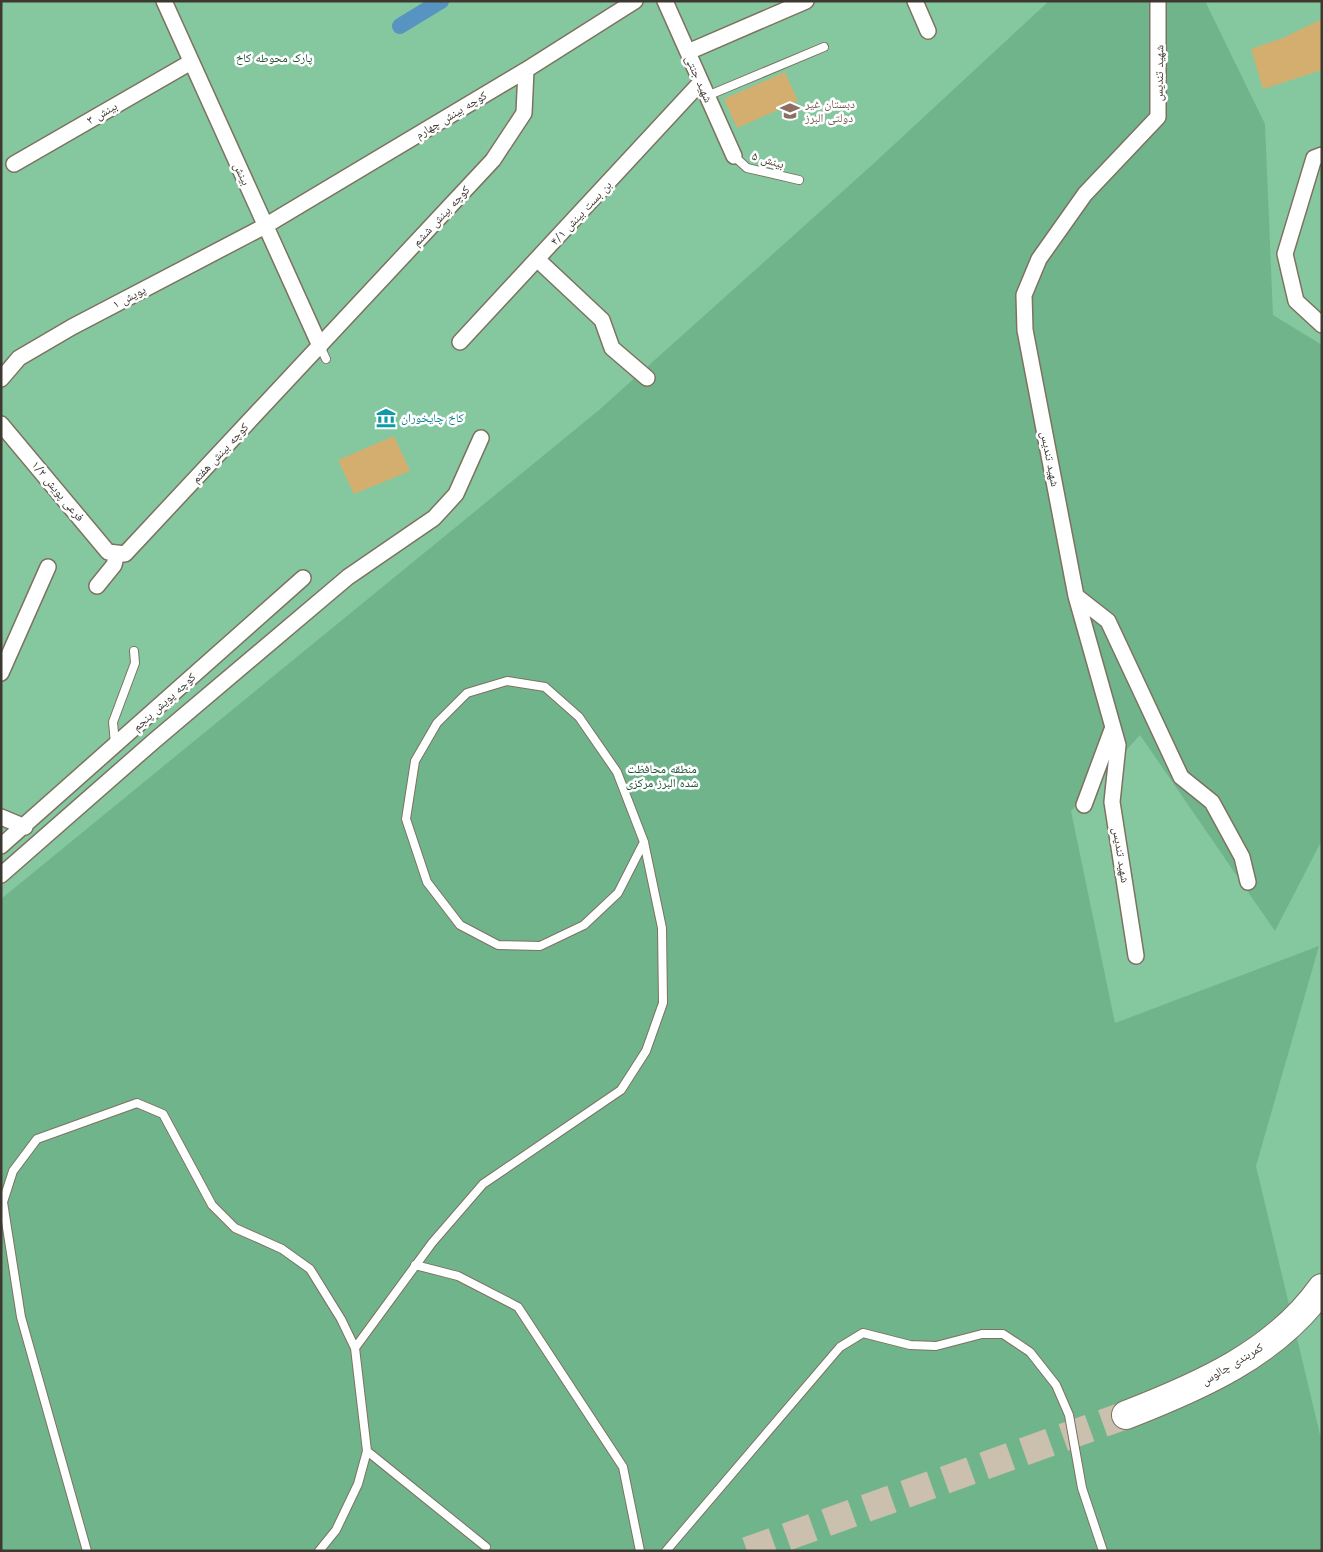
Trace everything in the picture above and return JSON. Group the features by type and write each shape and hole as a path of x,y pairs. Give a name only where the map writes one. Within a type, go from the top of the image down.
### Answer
{"highway":[{"name":"کمربندی چالوس","path":"1126,1415 1213,1377 1256,1352 1301,1314 1322,1288"}],"street":[{"name":"کوچه بینش چهارم","path":"266,226 526,70 635,1"},
{"name":"شهید جنتی","path":"665,1 734,156"},
{"path":"688,52 806,1"},
{"path":"915,1 928,31"},
{"name":"شهید تندیس","path":"1136,956 1112,802 1118,745 1076,596 1026,330 1024,295 1039,259 1085,194 1158,117 1158,1"},
{"name":"بینش","path":"165,2 323,352"},
{"name":"بینش ۳","path":"14,164 191,62"},
{"name":"کوچه بینش ششم","path":"323,352 493,160 524,113 526,70"},
{"name":"بن بست بینش ۴/۱","path":"460,342 704,89"},
{"path":"1322,155 1314,158 1285,254 1296,301 1322,325"},
{"name":"پویش ۱","path":"1,378 19,358 72,327 266,226"},
{"path":"538,260 602,320 612,348 647,378"},
{"name":"کوچه بینش هفتم","path":"117,553 125,554 323,352"},
{"name":"فرعی پویش ۱/۲","path":"1,424 108,552 117,553"},
{"path":"1,875 154,741 348,577 434,518 456,494 481,438"},
{"path":"97,586 114,565 117,553"},
{"path":"1,673 48,567"},
{"name":"کوچه پویش پنجم","path":"1,846 25,827 303,578"},
{"path":"1076,596 1108,621 1181,777 1212,802 1242,857 1248,882"},
{"path":"1084,805 1113,727"},
{"path":"1,817 25,827"}],"lane":[{"path":"704,89 824,46"},
{"name":"بینش ۵","path":"734,156 747,168 799,180"},
{"path":"115,746 113,722 135,663 134,651"},
{"path":"355,1348 415,1265 484,1184 621,1090 646,1051 663,1003 662,937 644,842 617,772 579,717 545,687 507,681 468,693 437,723 414,761 406,818 427,882 460,925 498,944 540,946 584,925 618,893 644,842"},
{"path":"87,1551 22,1317 3,1202 13,1171 37,1138 137,1103 163,1114 212,1205 235,1228 282,1249 310,1269 341,1319 355,1348 366,1451 358,1484 336,1530 320,1551"},
{"path":"415,1265 458,1276 518,1307 623,1467 640,1551"},
{"path":"666,1551 840,1347 863,1333 910,1345 936,1346 982,1334 1003,1334 1030,1352 1056,1385 1069,1415 1082,1488 1103,1551"},
{"path":"366,1451 486,1547"}],"green space":[{"name":"منطقه محافظت شده البرز مرکزی","path":"1,1 1322,1 1322,1551 1,1551"},
{"name":"منطقه محافظت شده البرز مرکزی","path":"1049,1 1205,1 1265,124 1273,315 1322,345 1322,840 1275,931 1140,735 1071,811 1115,1023 1319,946 1256,1166 1322,1443 1322,1551 1,1551 1,899 599,410 872,165"}],"building":[{"path":"1322,19 1322,70 1263,89 1251,49 1283,38"},
{"path":"785,72 798,101 737,128 724,99"},
{"path":"394,436 410,471 354,494 338,460"}],"waterway":[{"path":"400,26 441,1"}],"tunnel":[{"path":"747,1551 1126,1415"}],"place":[{"name":"دبستان غیر دولتی البرز","path":"790,111"},
{"name":"کاخ چایخوران","path":"386,418"}],"park label":[{"name":"پارک محوطه کاخ","path":"274,58"}]}
